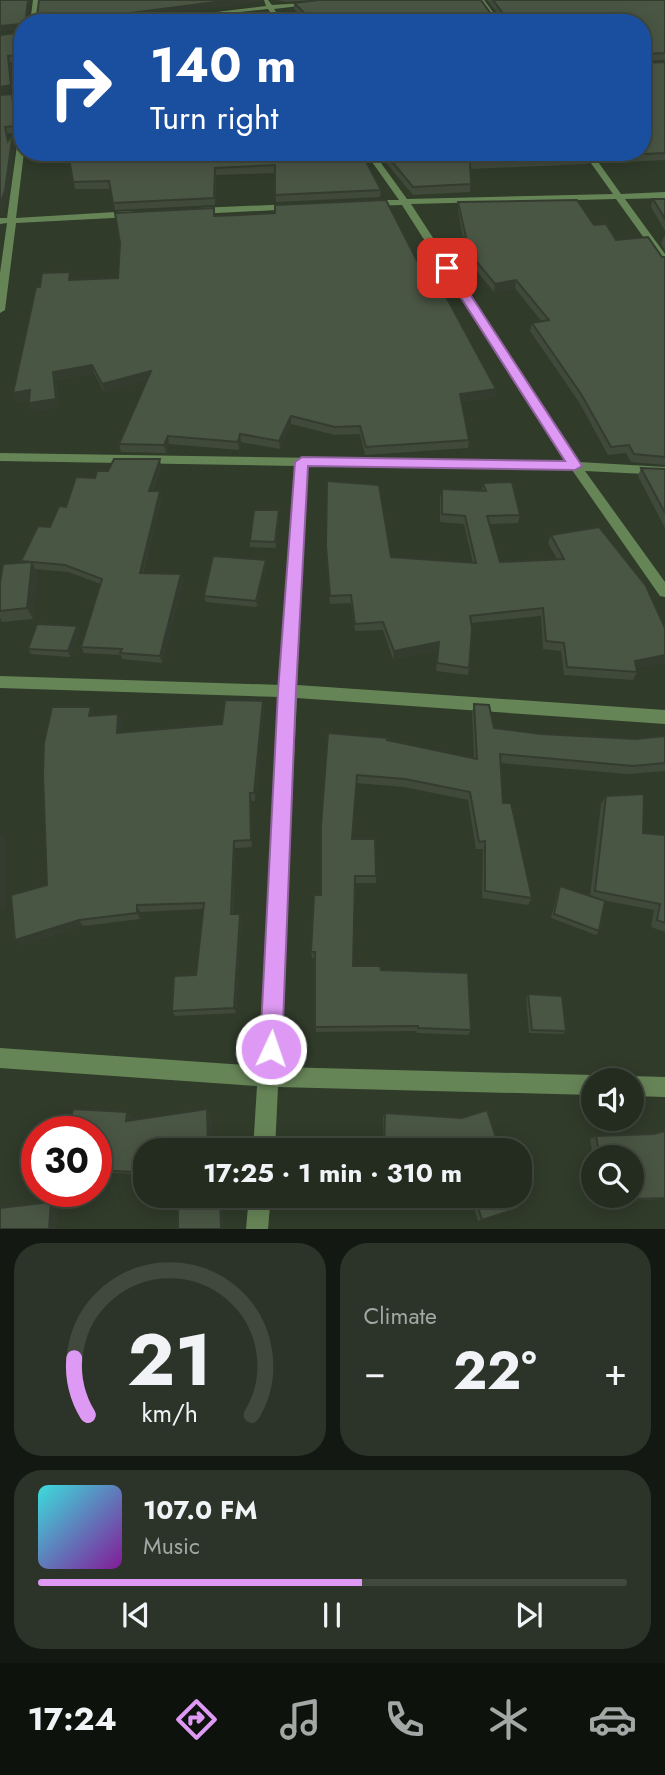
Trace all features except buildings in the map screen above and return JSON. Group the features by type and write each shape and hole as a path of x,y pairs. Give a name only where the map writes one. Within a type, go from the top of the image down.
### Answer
{"street":[{"path":"198,14 267,3 347,0"},
{"path":"0,310 19,161"},
{"path":"375,161 575,466 665,592"},
{"path":"593,161 665,261"},
{"path":"364,203 665,195"},
{"path":"188,212 310,206"},
{"path":"0,221 148,214"},
{"path":"0,457 575,466 665,471"},
{"path":"265,1138 287,691 302,462"},
{"path":"0,682 287,691 665,717"},
{"path":"0,1058 270,1077 581,1085"},
{"path":"644,1086 665,1087"},
{"path":"257,1229 259,1208"}],"route":[{"path":"271,1049 287,691 302,462 575,466 447,268"}]}
